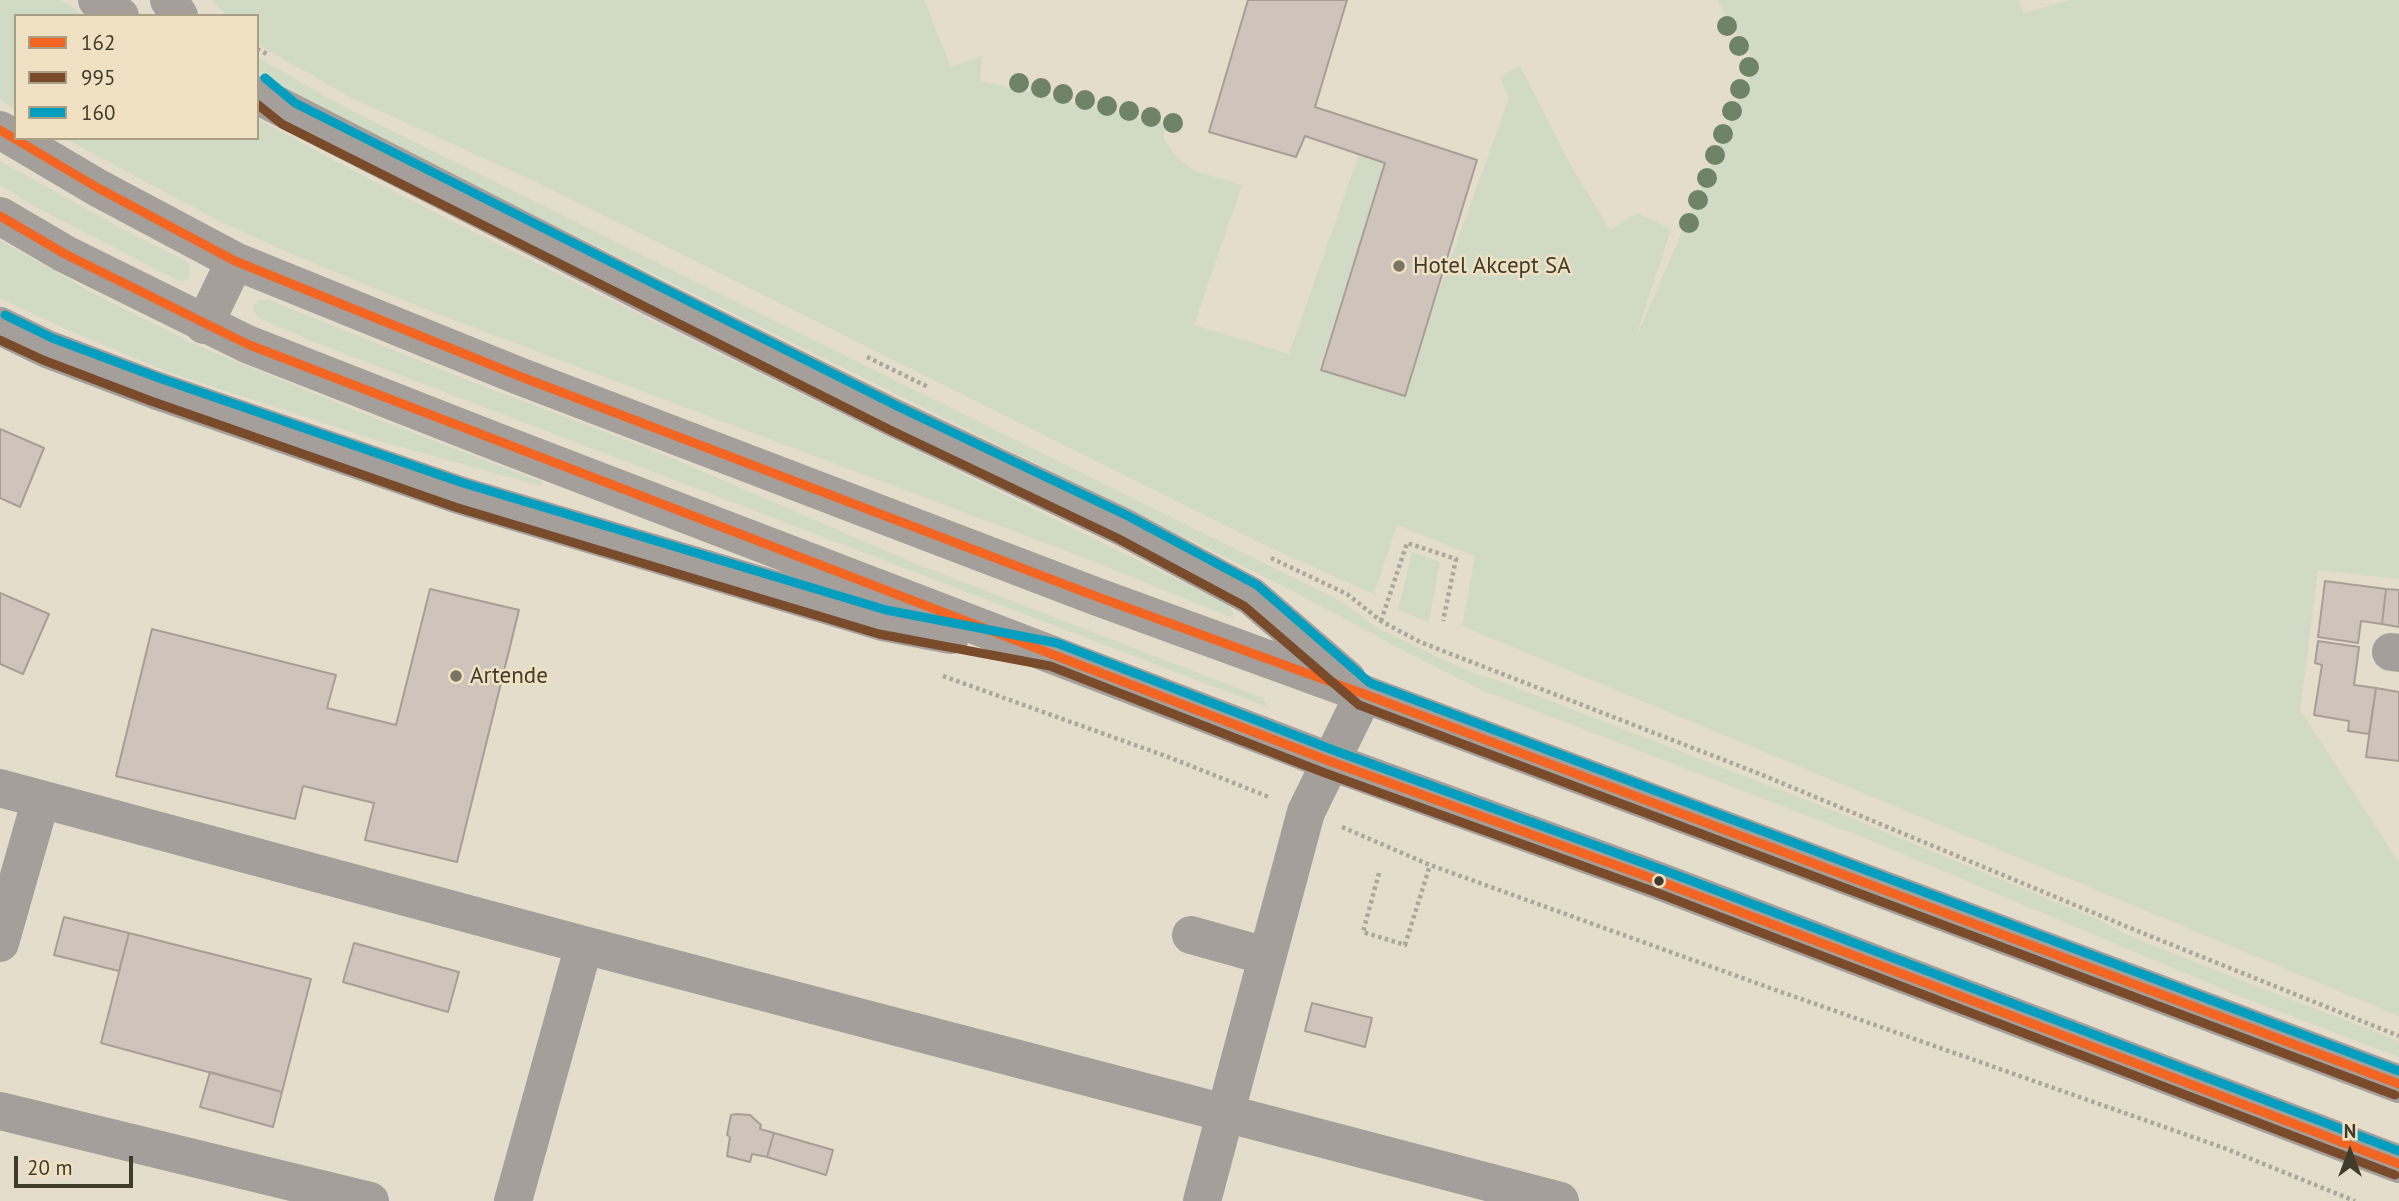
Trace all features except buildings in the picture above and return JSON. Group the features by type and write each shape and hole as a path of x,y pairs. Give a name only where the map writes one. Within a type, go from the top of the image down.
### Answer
{"street":[{"path":"97,0 117,14"},
{"path":"269,75 273,104 870,406 1124,527 1251,596 1364,694"},
{"path":"17,140 98,188 235,261 532,380 1096,596 1364,694 2399,1084"},
{"path":"0,216 65,254 205,325 497,442 1329,761 1685,891 2399,1164"},
{"path":"205,325 235,261"},
{"path":"0,326 47,349 155,390 458,495 883,622 1053,654"},
{"path":"1202,1201 1306,812 1364,694"},
{"path":"0,788 584,945 1560,1201"},
{"path":"0,943 41,799"},
{"path":"1191,935 1266,956"},
{"path":"513,1201 584,945"},
{"path":"0,1111 370,1201"}],"path":[{"path":"259,53 269,75"},
{"path":"862,354 937,391"},
{"path":"1381,621 1407,543 1456,559 1443,621"},
{"path":"1266,556 1347,594 1381,621 1420,642 1760,774 2135,930 2399,1035"},
{"path":"939,675 1171,758 1306,812 1430,866 2211,1144 2356,1201"},
{"path":"1379,873 1363,932 1405,945 1430,866"}],"green space":[{"path":"0,0 61,0 82,14 14,14 14,108 0,100"},
{"path":"212,0 924,0 951,67 982,56 980,81 1165,124 1164,140 1178,159 1195,171 1242,185 1194,325 1289,354 1359,154 1386,164 1319,369 1401,396 1509,98 1500,77 1520,66 1571,166 1610,230 1637,213 1671,229 1635,340 1755,64 1717,0 2019,0 2023,13 2070,0 2399,0 2399,579 2318,570 2300,710 2399,862 2399,1016 1462,626 1475,556 1397,525 1374,594 1271,548 551,189 350,97 259,45 259,14 225,14"},
{"path":"259,58 344,107 1342,602 1377,628 1438,657 1478,675 1824,807 2092,917 2134,938 2374,1031 2399,1042 2399,1057 2244,998 1865,838 1482,690 1287,588 486,191 259,73"},
{"path":"259,119 463,227 1226,604 1233,612 1233,618 1085,558 430,311 221,222 68,140 259,140"},
{"path":"0,161 122,229 186,261 190,267 189,278 182,282 30,204 0,185"},
{"path":"0,240 98,296 196,345 374,418 542,482 541,486 376,440 168,372 68,330 0,298"},
{"path":"259,300 269,300 467,380 653,450 914,563 1263,698 1267,707 309,340 257,317 253,307"},
{"path":"1412,552 1440,562 1429,622 1398,610"}],"transit line":[{"name":"160","path":"265,78 295,103 899,407 1128,516 1257,585 1370,683 2399,1071"},
{"name":"995","path":"259,106 282,124 888,429 1117,538 1244,606 1359,705 2395,1095"},
{"name":"162","path":"0,130 14,138"},
{"name":"162","path":"17,140 98,188 235,261 519,376 1095,596 1364,694 2399,1084"},
{"name":"162","path":"0,216 65,254 247,344 1329,761 1659,881 2399,1164"},
{"name":"160","path":"5,315 52,338 159,378 463,483 886,610 1057,643 1333,750 1663,870 2399,1151"},
{"name":"995","path":"0,340 43,360 151,401 455,507 879,634 1050,666 1325,773 1655,892 2395,1175"}],"place":[{"name":"Hotel Akcept SA","path":"1399,266"},
{"name":"Artende","path":"456,676"}]}
